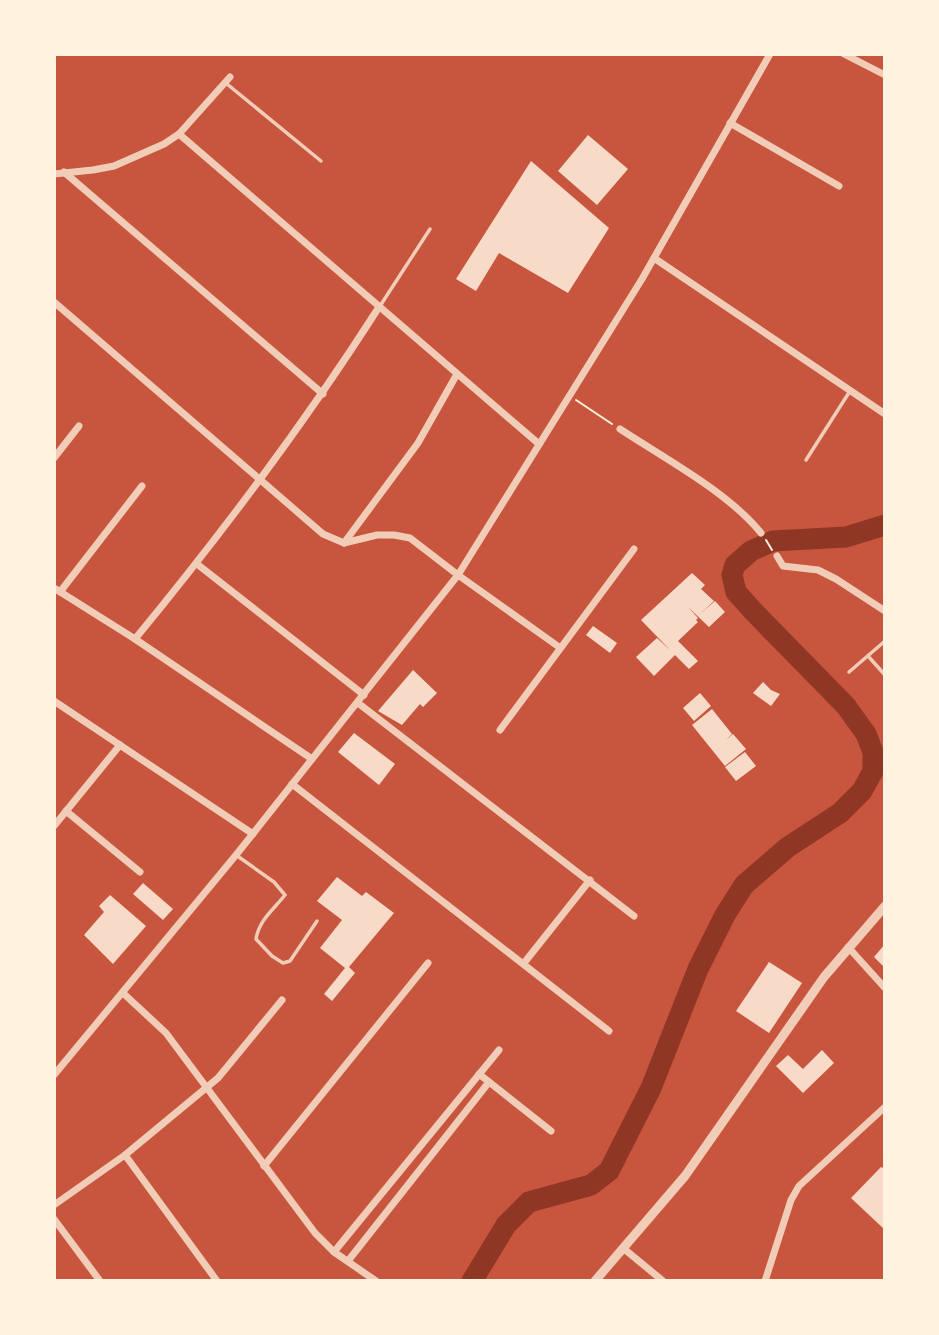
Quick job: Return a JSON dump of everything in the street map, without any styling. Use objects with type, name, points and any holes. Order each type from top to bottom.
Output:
[{"type":"street","points":[[54,1075],[253,834],[457,575],[654,258],[771,54]]},
{"type":"street","points":[[844,54],[885,75]]},
{"type":"street","points":[[54,174],[114,166],[146,153],[179,134],[227,79]]},
{"type":"street","points":[[730,123],[839,187]]},
{"type":"street","points":[[179,134],[539,444]]},
{"type":"street","points":[[64,172],[323,394]]},
{"type":"street","points":[[654,258],[885,414]]},
{"type":"street","points":[[54,302],[323,534],[344,543],[377,536],[410,538],[457,575],[559,647]]},
{"type":"street","points":[[135,639],[261,480],[323,394],[379,307]]},
{"type":"street","points":[[344,543],[418,443],[457,374]]},
{"type":"street","points":[[54,458],[79,426]]},
{"type":"street","points":[[620,429],[706,486],[751,520],[761,533]]},
{"type":"street","points":[[142,486],[57,590],[135,639],[312,759]]},
{"type":"street","points":[[500,730],[634,549]]},
{"type":"street","points":[[777,556],[783,566],[818,570],[836,579],[885,611]]},
{"type":"street","points":[[197,564],[364,695]]},
{"type":"street","points":[[54,701],[253,834]]},
{"type":"street","points":[[358,703],[634,916]]},
{"type":"street","points":[[54,826],[120,745]]},
{"type":"street","points":[[292,784],[609,1031]]},
{"type":"street","points":[[66,811],[140,872]]},
{"type":"street","points":[[524,963],[590,880]]},
{"type":"street","points":[[595,1281],[685,1176],[824,977],[885,906]]},
{"type":"street","points":[[848,947],[885,988]]},
{"type":"street","points":[[264,1166],[428,963]]},
{"type":"street","points":[[123,993],[158,1024],[315,1233],[334,1252],[376,1281]]},
{"type":"street","points":[[54,1205],[125,1155],[207,1088],[282,1000]]},
{"type":"street","points":[[334,1252],[499,1050]]},
{"type":"street","points":[[479,1074],[551,1131]]},
{"type":"street","points":[[348,1261],[489,1082]]},
{"type":"street","points":[[765,1281],[791,1200],[799,1186],[885,1107]]},
{"type":"street","points":[[125,1155],[217,1281]]},
{"type":"street","points":[[54,1219],[100,1281]]},
{"type":"street","points":[[623,1248],[663,1281]]},
{"type":"lane","points":[[227,79],[321,161]]},
{"type":"lane","points":[[379,307],[430,229]]},
{"type":"lane","points":[[806,460],[850,391]]},
{"type":"lane","points":[[849,673],[885,641]]},
{"type":"lane","points":[[868,656],[885,675]]},
{"type":"lane","points":[[236,855],[274,882],[285,895],[257,931],[256,939],[272,956],[283,963],[290,961],[317,921]]},
{"type":"path","points":[[569,396],[620,429]]},
{"type":"path","points":[[761,533],[777,556]]},
{"type":"building","points":[[588,135],[628,169],[597,205],[558,171]]},
{"type":"building","points":[[531,161],[609,228],[568,293],[499,253],[476,291],[456,279]]},
{"type":"building","points":[[692,573],[705,585],[701,589],[714,601],[700,614],[715,601],[725,612],[709,627],[688,607],[698,618],[698,622],[678,641],[698,661],[689,669],[675,655],[654,676],[636,657],[657,638],[670,650],[641,620]]},
{"type":"building","points":[[593,626],[617,643],[610,653],[586,635]]},
{"type":"building","points":[[413,670],[437,693],[423,707],[420,704],[402,725],[378,711]]},
{"type":"building","points":[[763,682],[780,694],[771,706],[753,693]]},
{"type":"building","points":[[700,693],[711,706],[694,721],[683,708]]},
{"type":"building","points":[[712,709],[732,734],[726,740],[733,734],[746,749],[725,766],[692,725]]},
{"type":"building","points":[[354,733],[395,764],[379,785],[338,752]]},
{"type":"building","points":[[745,752],[756,766],[736,781],[725,767]]},
{"type":"building","points":[[337,877],[362,896],[366,892],[394,913],[349,967],[355,973],[332,1001],[324,994],[345,968],[320,948],[342,920],[317,901]]},
{"type":"building","points":[[143,883],[173,909],[163,920],[133,894]]},
{"type":"building","points":[[110,895],[146,926],[113,964],[84,935],[104,912],[99,906]]},
{"type":"building","points":[[885,944],[885,968],[874,957]]},
{"type":"building","points":[[769,962],[802,983],[769,1033],[736,1011]]},
{"type":"building","points":[[822,1050],[834,1063],[803,1093],[776,1066],[788,1055],[803,1069]]},
{"type":"building","points":[[881,1167],[885,1169],[885,1230],[851,1198]]},
{"type":"waterway","points":[[472,1281],[506,1225],[529,1202],[591,1185],[609,1171],[651,1088],[698,969],[725,915],[744,885],[788,847],[840,813],[862,791],[873,771],[873,752],[866,734],[846,706],[736,592],[732,575],[735,565],[751,551],[773,541],[846,537],[885,525]]}]
